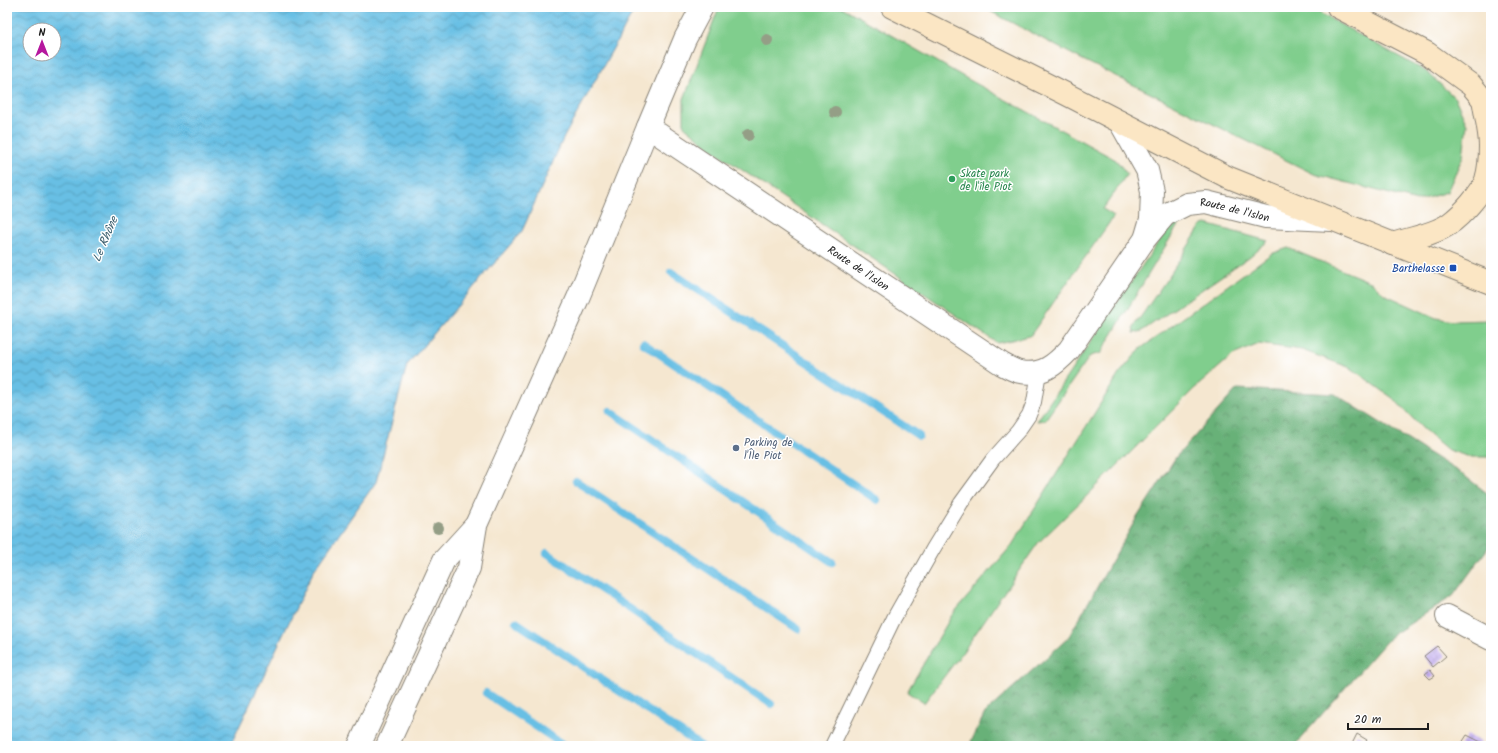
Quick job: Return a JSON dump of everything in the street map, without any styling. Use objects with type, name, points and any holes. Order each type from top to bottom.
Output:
[{"type":"main road","points":[[892,7],[1229,178],[1491,283]]},
{"type":"main road","points":[[1338,7],[1427,53],[1471,85],[1487,104],[1490,162],[1486,180],[1476,195],[1467,208],[1449,224],[1429,233],[1392,244]]},
{"type":"street","points":[[387,746],[469,568],[476,525],[578,298],[685,39],[702,7]]},
{"type":"street","name":"Route de l'Islon","points":[[1120,122],[1147,170],[1152,191],[1151,219],[1145,239]]},
{"type":"street","name":"Route de l'Islon","points":[[648,127],[1002,364],[1019,372],[1039,372],[1055,365],[1069,350],[1145,239],[1165,215],[1187,204],[1206,202],[1266,216],[1338,221]]},
{"type":"street","points":[[359,746],[444,560],[476,525]]},
{"type":"street","points":[[1447,616],[1491,639]]},
{"type":"lane","points":[[832,746],[894,618],[933,549],[961,503],[993,459],[1018,431],[1029,415],[1034,402],[1039,372]]},
{"type":"green space","points":[[719,7],[842,7],[964,77],[1116,160],[1127,174],[1103,209],[1114,216],[1030,336],[997,343],[714,151],[684,126],[684,99]]},
{"type":"green space","points":[[982,7],[1309,7],[1427,72],[1455,98],[1467,124],[1463,156],[1447,192],[1417,201],[1314,174],[1081,59]]},
{"type":"green space","points":[[1180,222],[1101,353],[1090,356],[1045,420],[1037,421],[1165,232]]},
{"type":"green space","points":[[1206,224],[1268,241],[1249,257],[1142,331],[1134,333],[1133,328],[1201,226]]},
{"type":"green space","points":[[1288,248],[1373,283],[1384,294],[1436,318],[1453,321],[1491,320],[1491,457],[1470,457],[1448,450],[1422,428],[1394,399],[1351,368],[1302,350],[1259,344],[1233,355],[1194,389],[1038,543],[962,653],[924,703],[907,692],[952,615],[1012,545],[1119,374],[1140,349],[1271,254]]},
{"type":"green space","points":[[1237,389],[1335,394],[1462,474],[1491,496],[1491,544],[1453,596],[1391,636],[1294,746],[969,746],[985,713],[1068,638],[1136,519],[1176,457]]},
{"type":"water","name":"Le Rhône","points":[[7,7],[636,7],[564,137],[522,231],[407,365],[376,482],[314,570],[230,746],[7,746]]},
{"type":"building","points":[[1437,646],[1446,656],[1433,667],[1424,656]]},
{"type":"building","points":[[1430,670],[1435,676],[1430,679],[1425,674]]},
{"type":"building","points":[[1357,734],[1367,740],[1363,746],[1351,746]]},
{"type":"building","points":[[1467,735],[1481,742],[1478,746],[1460,746]]},
{"type":"waterway","points":[[671,272],[919,436]]},
{"type":"waterway","points":[[643,343],[877,500]]},
{"type":"waterway","points":[[610,411],[832,562]]},
{"type":"waterway","points":[[576,481],[798,629]]},
{"type":"waterway","points":[[547,553],[771,704]]},
{"type":"waterway","points":[[516,622],[701,746]]},
{"type":"waterway","points":[[486,693],[565,746]]},
{"type":"place","name":"Skate park de l'île Piot","points":[[952,179]]},
{"type":"place","name":"Barthelasse","points":[[1453,268]]},
{"type":"place","name":"Parking de l'Île Piot","points":[[736,448]]}]
